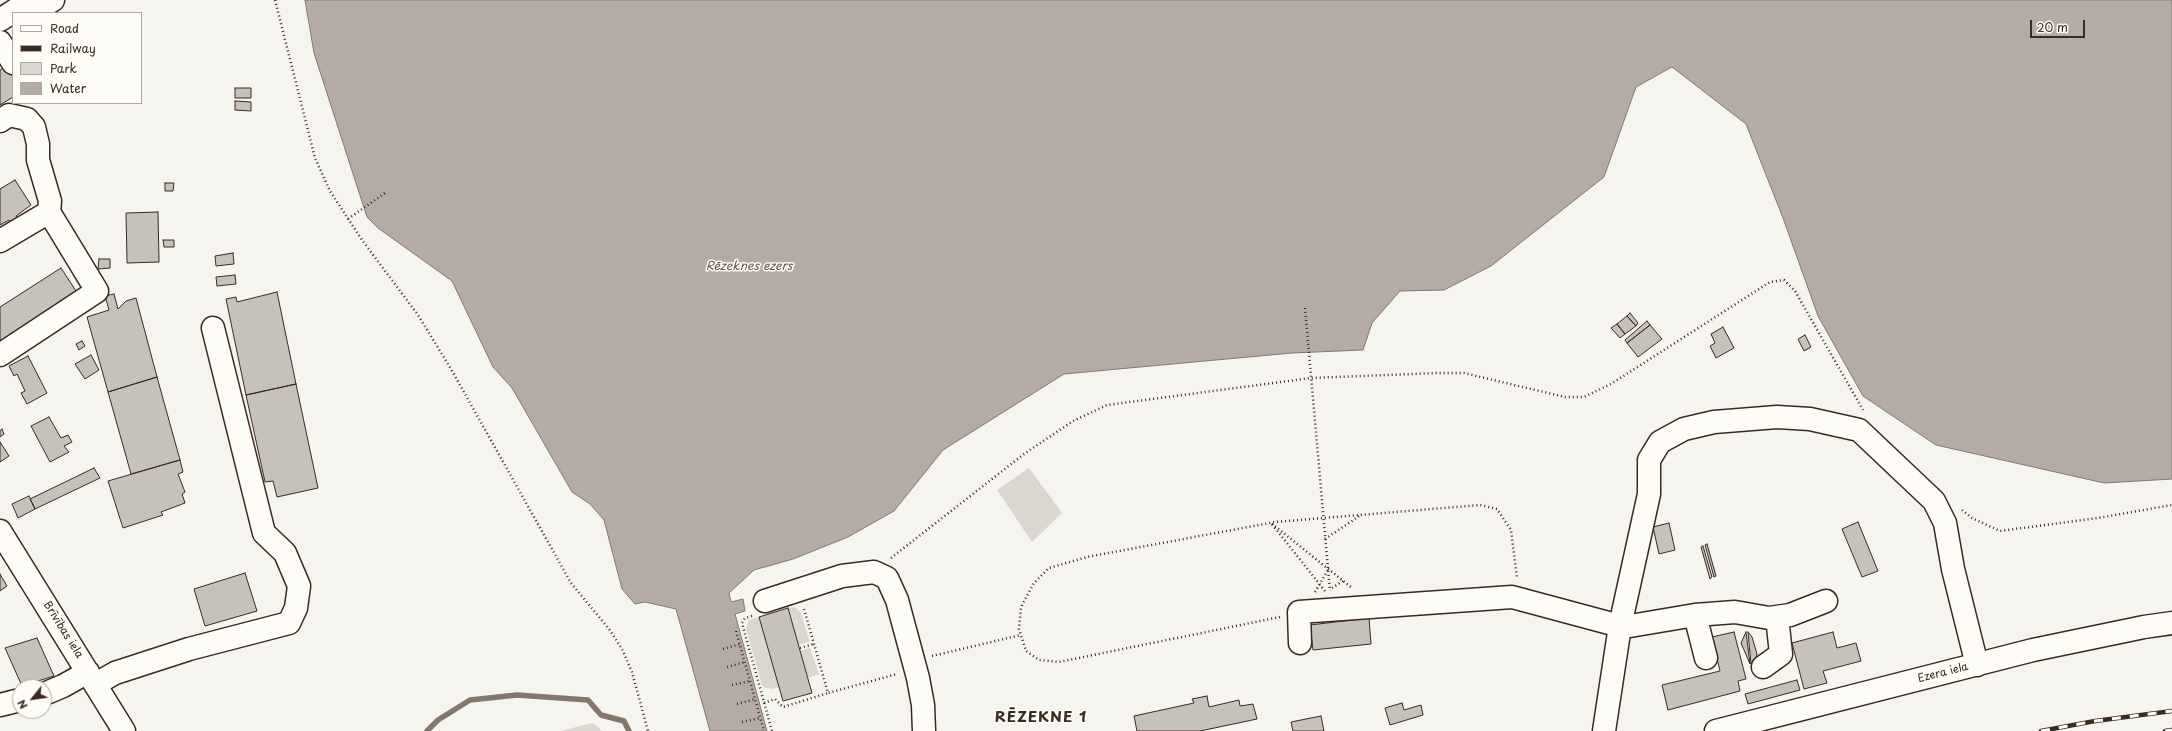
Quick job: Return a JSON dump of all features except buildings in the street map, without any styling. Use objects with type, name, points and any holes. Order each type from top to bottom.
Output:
[{"type":"street","points":[[12,12],[20,7],[33,12],[53,0]]},
{"type":"street","points":[[0,20],[12,12]]},
{"type":"street","points":[[0,42],[12,61]]},
{"type":"street","points":[[0,355],[97,291],[49,212],[50,200],[38,160],[36,133],[34,127],[16,114]]},
{"type":"street","points":[[0,241],[49,212]]},
{"type":"street","points":[[52,691],[63,686],[115,673],[189,649],[289,623],[296,608],[299,586],[284,553],[264,533],[214,328]]},
{"type":"street","points":[[1604,731],[1620,626],[1649,494],[1649,460],[1660,442],[1684,429],[1714,422],[1777,417],[1810,419],[1859,430],[1934,501],[1945,523],[1976,665]]},
{"type":"street","name":"Brīvības iela","points":[[3,540],[92,678],[124,731]]},
{"type":"street","points":[[765,601],[842,576],[874,572],[887,578],[897,600],[904,668],[923,705],[924,731]]},
{"type":"street","points":[[1300,643],[1299,612],[1331,604],[1374,606],[1512,597],[1620,626],[1696,615],[1735,612],[1769,618],[1790,615],[1826,601]]},
{"type":"street","points":[[1696,615],[1706,658]]},
{"type":"street","points":[[1763,667],[1781,654],[1777,617]]},
{"type":"street","name":"Ezera iela","points":[[1716,731],[2040,649],[2144,626],[2172,623]]},
{"type":"street","points":[[0,705],[12,702]]},
{"type":"path","points":[[275,0],[315,158],[330,191],[348,219],[418,315],[571,583],[609,629],[622,649],[632,672],[648,731]]},
{"type":"path","points":[[348,219],[385,193]]},
{"type":"path","points":[[874,572],[1024,454],[1073,421],[1107,405],[1311,378],[1464,373],[1565,397],[1584,396],[1611,384],[1770,282],[1784,280],[1795,291],[1866,416]]},
{"type":"path","points":[[1305,308],[1331,604]]},
{"type":"path","points":[[1281,617],[1060,662],[1039,660],[1026,651],[1019,629],[1021,606],[1034,582],[1049,568],[1087,557],[1271,523],[1480,505],[1497,509],[1511,530],[1518,580],[1512,597]]},
{"type":"path","points":[[1960,508],[1972,518],[2000,531],[2098,518],[2172,505]]},
{"type":"path","points":[[1325,540],[1362,515]]},
{"type":"path","points":[[1271,523],[1374,606]]},
{"type":"path","points":[[1271,523],[1331,604]]},
{"type":"path","points":[[804,607],[828,693]]},
{"type":"path","points":[[742,623],[772,731]]},
{"type":"path","points":[[736,631],[764,731]]},
{"type":"path","points":[[764,703],[775,699],[783,706],[904,668],[1021,635]]},
{"type":"path","points":[[722,649],[740,644]]},
{"type":"path","points":[[800,648],[814,644]]},
{"type":"path","points":[[727,667],[745,662]]},
{"type":"path","points":[[732,685],[750,681]]},
{"type":"path","points":[[737,704],[755,699]]},
{"type":"path","points":[[742,722],[760,718]]},
{"type":"green space","points":[[1029,468],[1062,513],[1032,542],[997,490]]},
{"type":"green space","points":[[795,607],[801,613],[809,639],[809,642],[799,645],[788,608]]},
{"type":"green space","points":[[759,617],[779,687],[772,689],[765,688],[762,685],[746,628],[749,620]]},
{"type":"green space","points":[[810,648],[819,674],[808,678],[800,651]]},
{"type":"green space","points":[[593,723],[602,731],[560,731]]},
{"type":"water","name":"Rēzeknes ezers","points":[[305,0],[2172,0],[2172,479],[2104,483],[1936,445],[1863,396],[1818,316],[1783,218],[1746,124],[1672,67],[1636,87],[1604,177],[1491,266],[1444,290],[1400,291],[1372,323],[1363,350],[1292,353],[1064,374],[943,450],[894,511],[848,537],[793,559],[754,570],[729,593],[731,602],[743,599],[745,611],[735,614],[767,731],[710,731],[676,609],[645,602],[635,604],[622,589],[604,520],[590,504],[572,492],[512,388],[493,367],[452,281],[378,228],[367,217],[314,53]]},
{"type":"waterway","points":[[427,731],[438,720],[470,700],[517,695],[588,700],[601,715],[624,721],[629,731]]},
{"type":"railway","points":[[2041,731],[2095,721],[2172,711]]},
{"type":"railway","points":[[2165,731],[2172,730]]},
{"type":"district","name":"RĒZEKNE 1","points":[[1041,718]]}]
